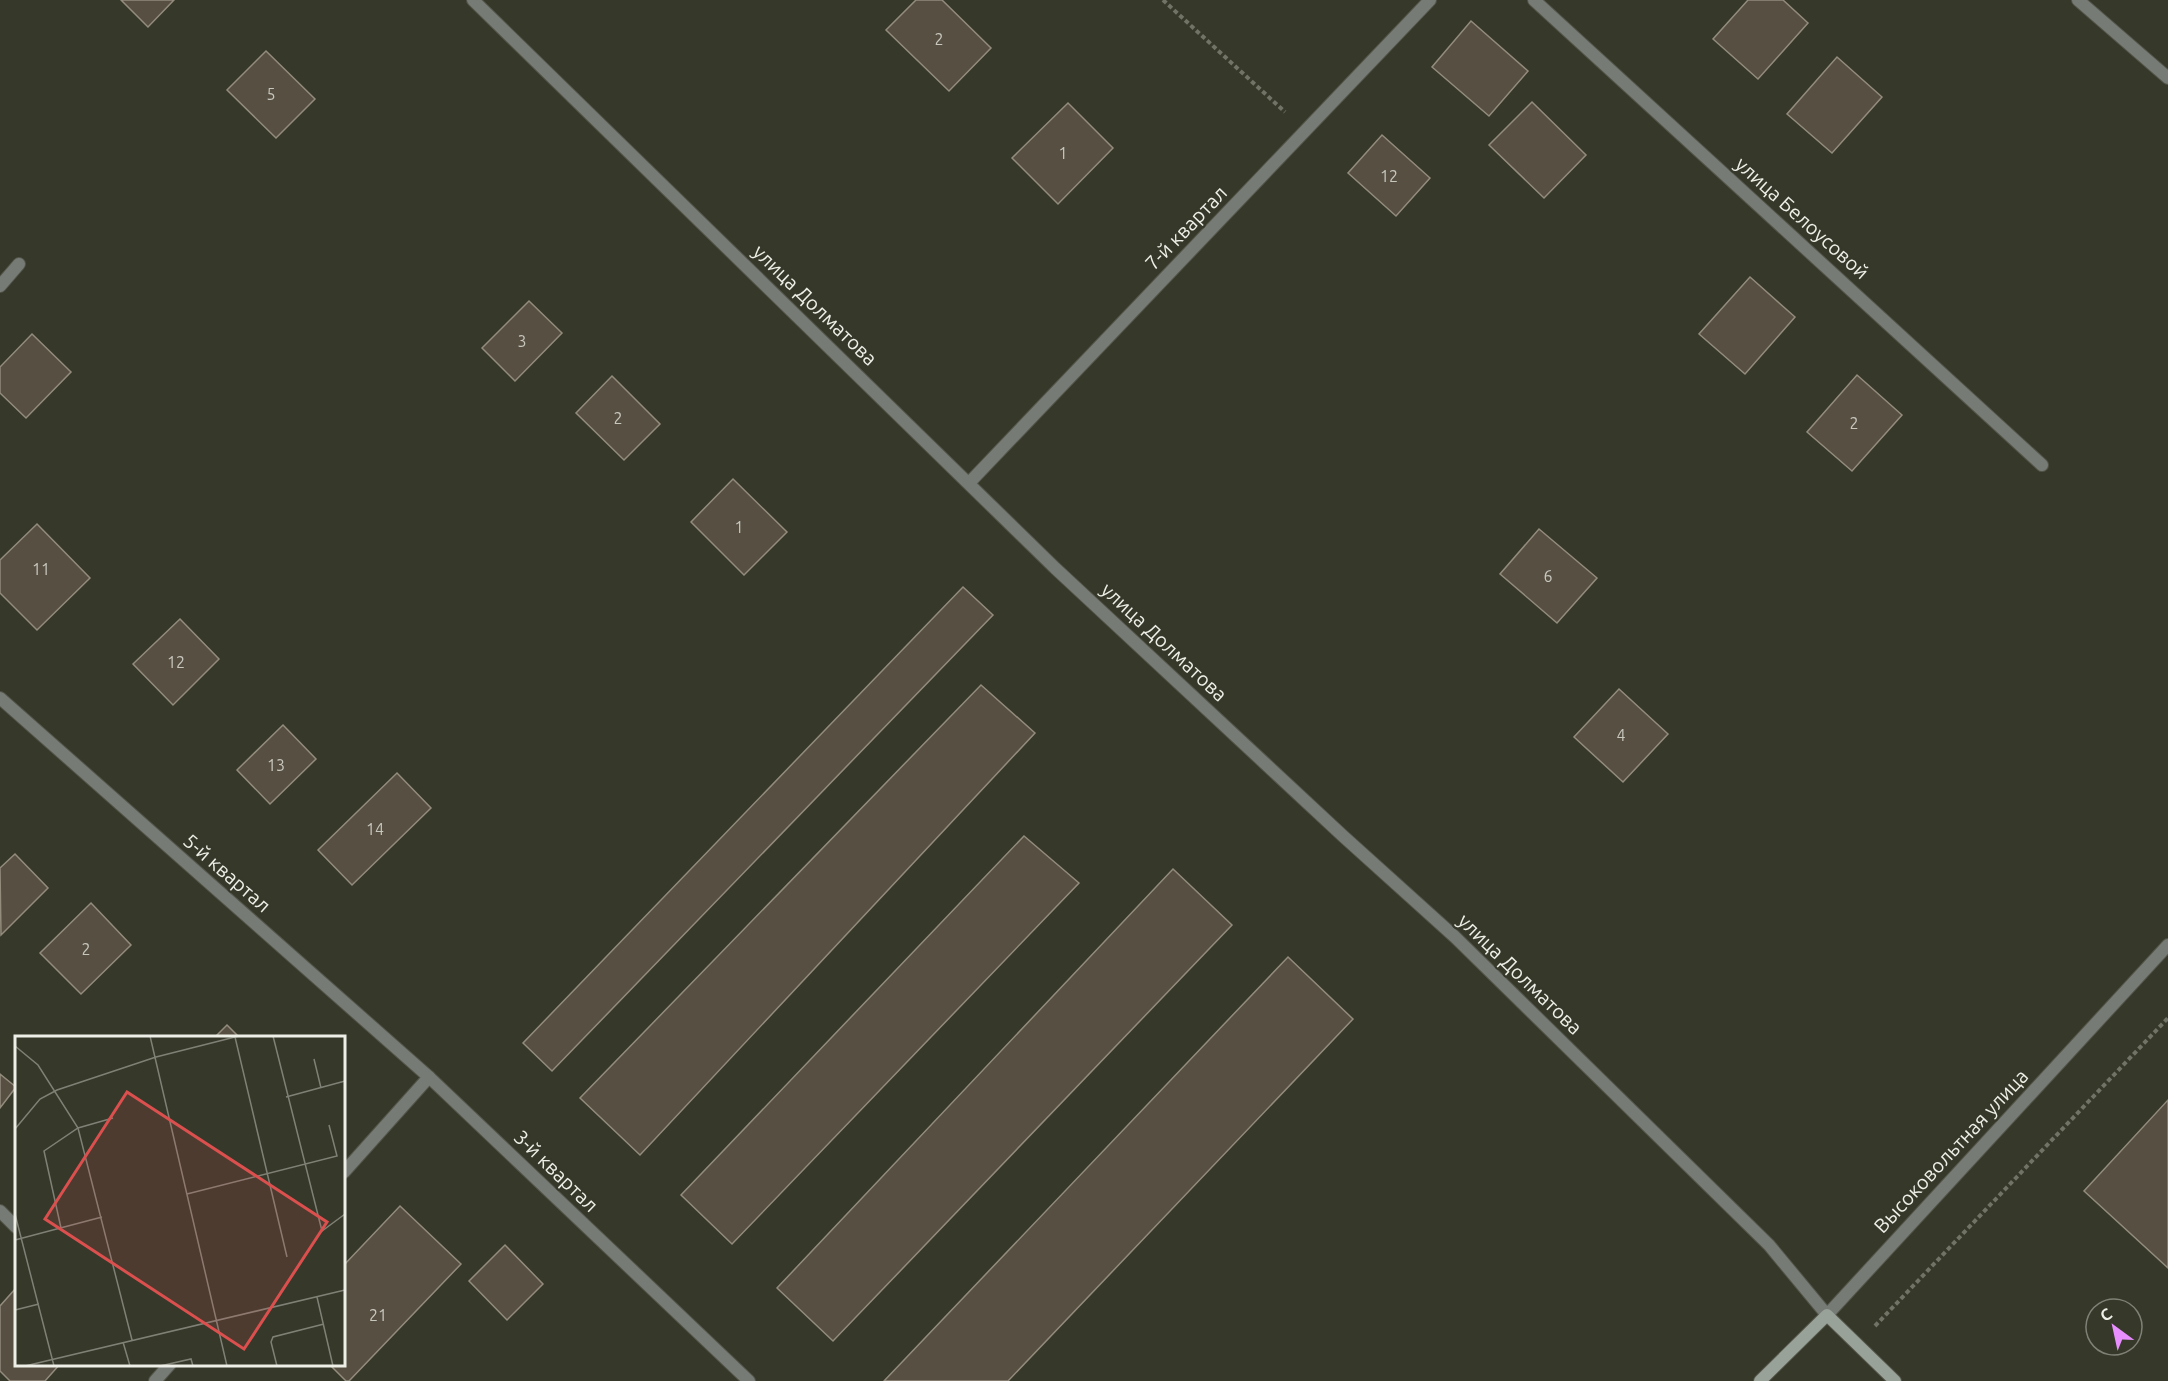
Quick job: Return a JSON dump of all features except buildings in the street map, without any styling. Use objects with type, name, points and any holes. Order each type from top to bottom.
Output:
[{"type":"street","name":"улица Долматова","points":[[473,0],[1055,568],[1455,937],[1769,1245],[1827,1315]]},
{"type":"street","name":"7-й квартал","points":[[969,483],[1430,0]]},
{"type":"street","name":"улица Белоусовой","points":[[1534,0],[2042,465]]},
{"type":"street","points":[[2078,0],[2168,78]]},
{"type":"street","points":[[0,286],[19,264]]},
{"type":"street","name":"5-й квартал","points":[[0,698],[429,1077]]},
{"type":"street","name":"Высоковольтная улица","points":[[1760,1381],[1827,1315],[2168,945]]},
{"type":"street","points":[[345,1171],[429,1077]]},
{"type":"street","name":"3-й квартал","points":[[429,1077],[749,1381]]},
{"type":"street","points":[[0,1211],[15,1226]]},
{"type":"street","points":[[1827,1315],[1895,1381]]},
{"type":"street","points":[[155,1381],[166,1366]]},
{"type":"path","points":[[1163,0],[1306,130]]},
{"type":"path","points":[[1857,1345],[2168,1018]]}]
